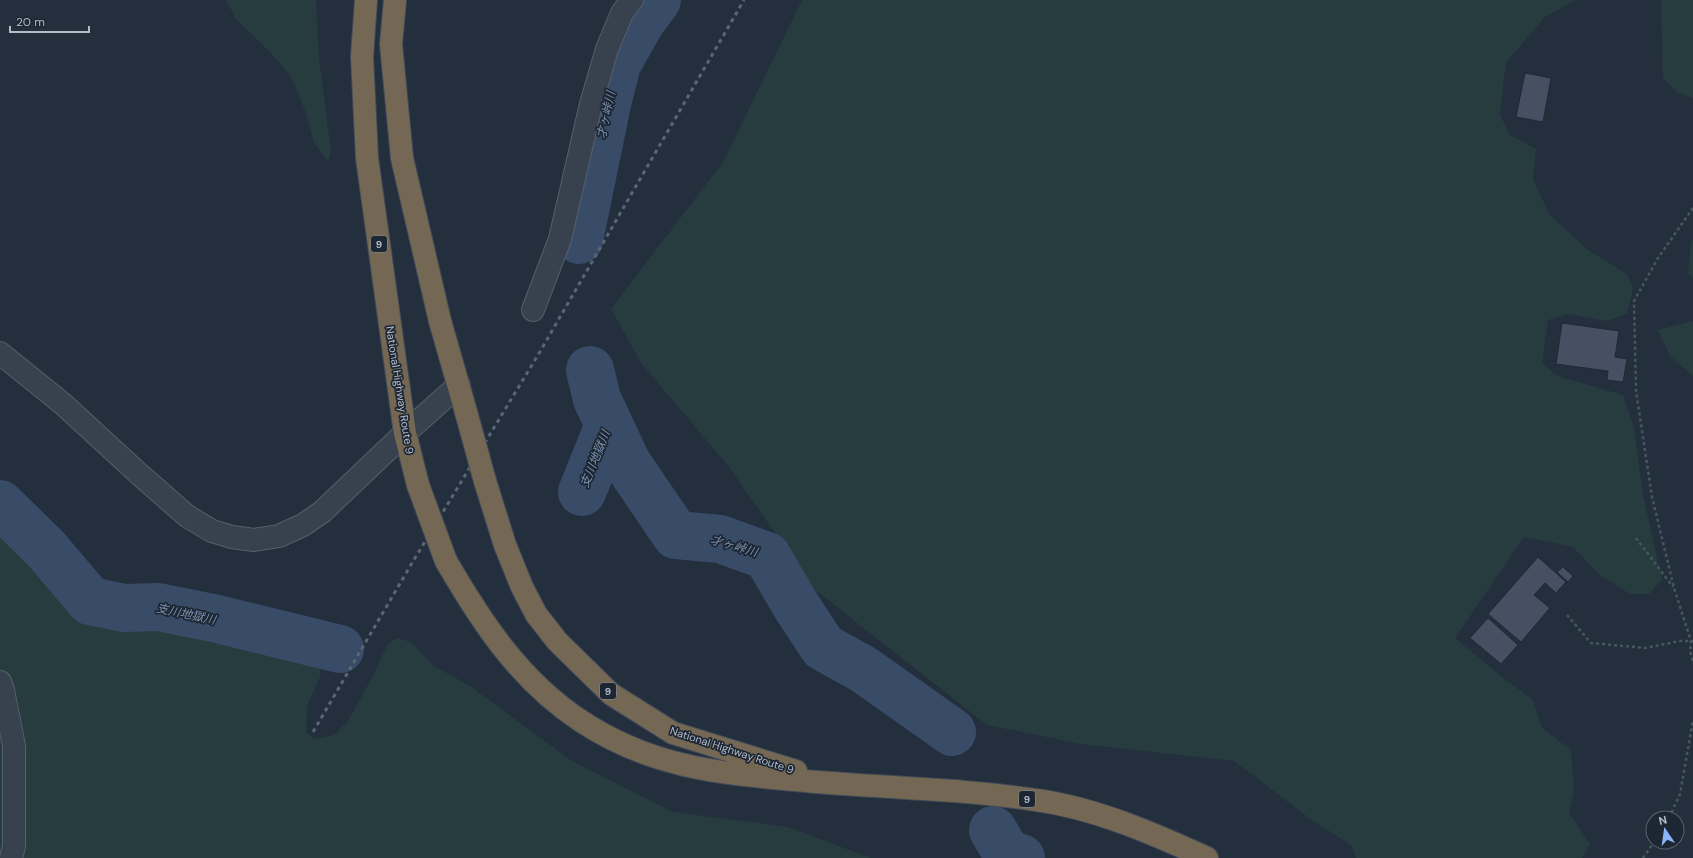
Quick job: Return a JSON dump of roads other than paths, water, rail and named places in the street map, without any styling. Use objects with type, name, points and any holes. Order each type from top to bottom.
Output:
[{"type":"highway","name":"National Highway Route 9","points":[[366,0],[362,57],[367,158],[405,433],[418,485],[446,561],[492,636],[540,689],[580,721],[619,744],[664,761],[720,773],[837,784],[962,792],[1036,800],[1100,815],[1168,840],[1207,858]]},
{"type":"highway","name":"National Highway Route 9","points":[[396,0],[391,44],[402,158],[440,321],[486,481],[505,545],[522,588],[536,614],[557,641],[611,694],[673,733],[837,784]]},
{"type":"street","points":[[533,310],[560,239],[591,104],[607,49],[622,14],[632,0]]},
{"type":"street","points":[[0,354],[63,404],[187,516],[212,531],[232,537],[254,540],[279,536],[303,525],[322,512],[405,433],[459,385]]},
{"type":"street","points":[[0,682],[3,690],[14,746],[14,846],[11,858]]},
{"type":"waterway","name":"才ヶ峠川","points":[[579,240],[607,104],[617,64],[642,20],[657,0]]},
{"type":"waterway","name":"才ヶ峠川","points":[[590,370],[597,399],[627,463],[676,535],[720,539],[767,556],[795,604],[823,647],[863,669],[952,732]]},
{"type":"waterway","name":"支川地獄川","points":[[582,492],[609,425]]},
{"type":"waterway","name":"支川地獄川","points":[[0,504],[46,549],[90,601],[124,608],[158,607],[213,618],[340,649]]},
{"type":"waterway","name":"才ヶ峠川","points":[[993,830],[1007,854],[1021,858]]},
{"type":"railway","points":[[313,732],[412,563],[538,355],[744,0]]}]
